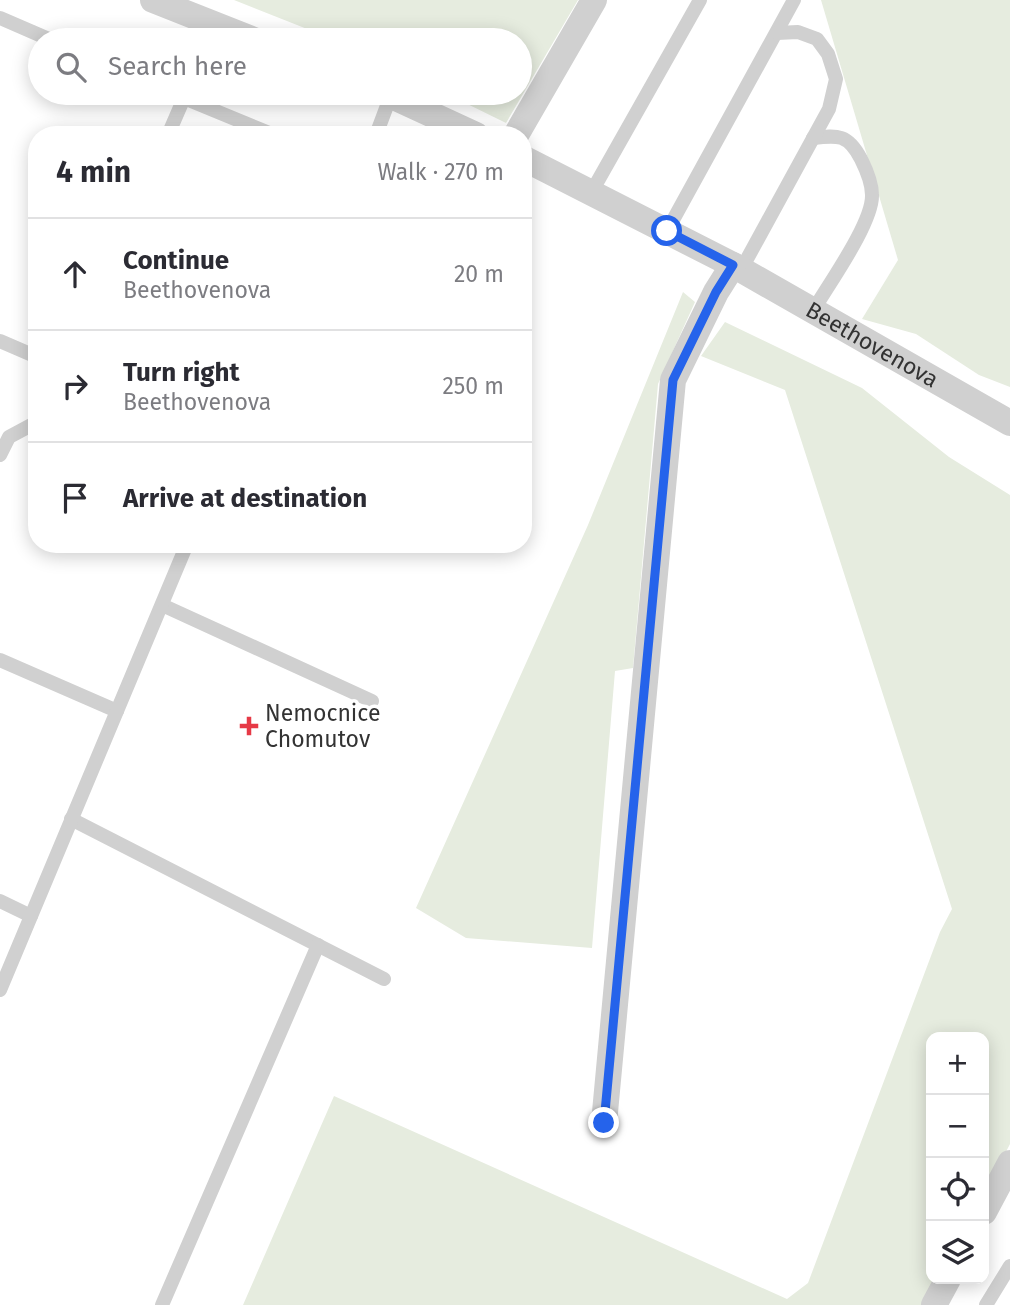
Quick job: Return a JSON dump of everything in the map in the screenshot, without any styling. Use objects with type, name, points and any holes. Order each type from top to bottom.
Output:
[{"type":"street","points":[[153,0],[224,28]]},
{"type":"street","points":[[521,126],[594,0]]},
{"type":"street","points":[[411,105],[456,126]]},
{"type":"street","name":"Beethovenova","points":[[532,163],[737,267],[1010,424]]},
{"type":"street","points":[[604,1123],[673,380],[716,292],[737,267]]},
{"type":"street","points":[[989,1203],[1010,1163]]},
{"type":"street","points":[[934,1305],[945,1284]]},
{"type":"lane","points":[[591,193],[700,0]]},
{"type":"lane","points":[[667,231],[794,0]]},
{"type":"lane","points":[[0,18],[28,30]]},
{"type":"lane","points":[[737,267],[829,108],[836,79],[828,54],[817,39],[798,32],[778,33]]},
{"type":"lane","points":[[170,126],[176,105]]},
{"type":"lane","points":[[202,105],[252,126]]},
{"type":"lane","points":[[379,126],[385,105]]},
{"type":"lane","points":[[813,138],[838,135],[854,146],[864,165],[872,196],[865,223],[813,311]]},
{"type":"lane","points":[[0,341],[28,353]]},
{"type":"lane","points":[[0,455],[9,437],[28,427]]},
{"type":"lane","points":[[0,990],[183,553]]},
{"type":"lane","points":[[162,605],[372,701]]},
{"type":"lane","points":[[0,660],[117,711]]},
{"type":"lane","points":[[72,820],[384,979]]},
{"type":"lane","points":[[0,901],[31,916]]},
{"type":"lane","points":[[162,1305],[318,945]]},
{"type":"lane","points":[[986,1305],[1010,1266]]},
{"type":"shaded area","points":[[234,0],[578,0],[532,79],[532,28],[305,28]]},
{"type":"shaded area","points":[[821,0],[1010,0],[1010,387],[979,375],[916,334],[862,319],[898,260]]},
{"type":"shaded area","points":[[469,105],[517,105],[506,123]]},
{"type":"shaded area","points":[[683,292],[695,302],[658,384],[633,668],[615,671],[592,948],[466,938],[416,908],[588,525]]},
{"type":"shaded area","points":[[725,322],[862,388],[949,457],[1010,495],[1010,1144],[989,1184],[989,1032],[926,1032],[926,1284],[936,1284],[925,1305],[243,1305],[334,1096],[787,1299],[808,1283],[940,932],[952,909],[785,390],[701,356]]},
{"type":"place","name":"Nemocnice Chomutov","points":[[249,726]]},
{"type":"route","points":[[604,1123],[673,380],[716,292],[733,265],[667,231]]}]
